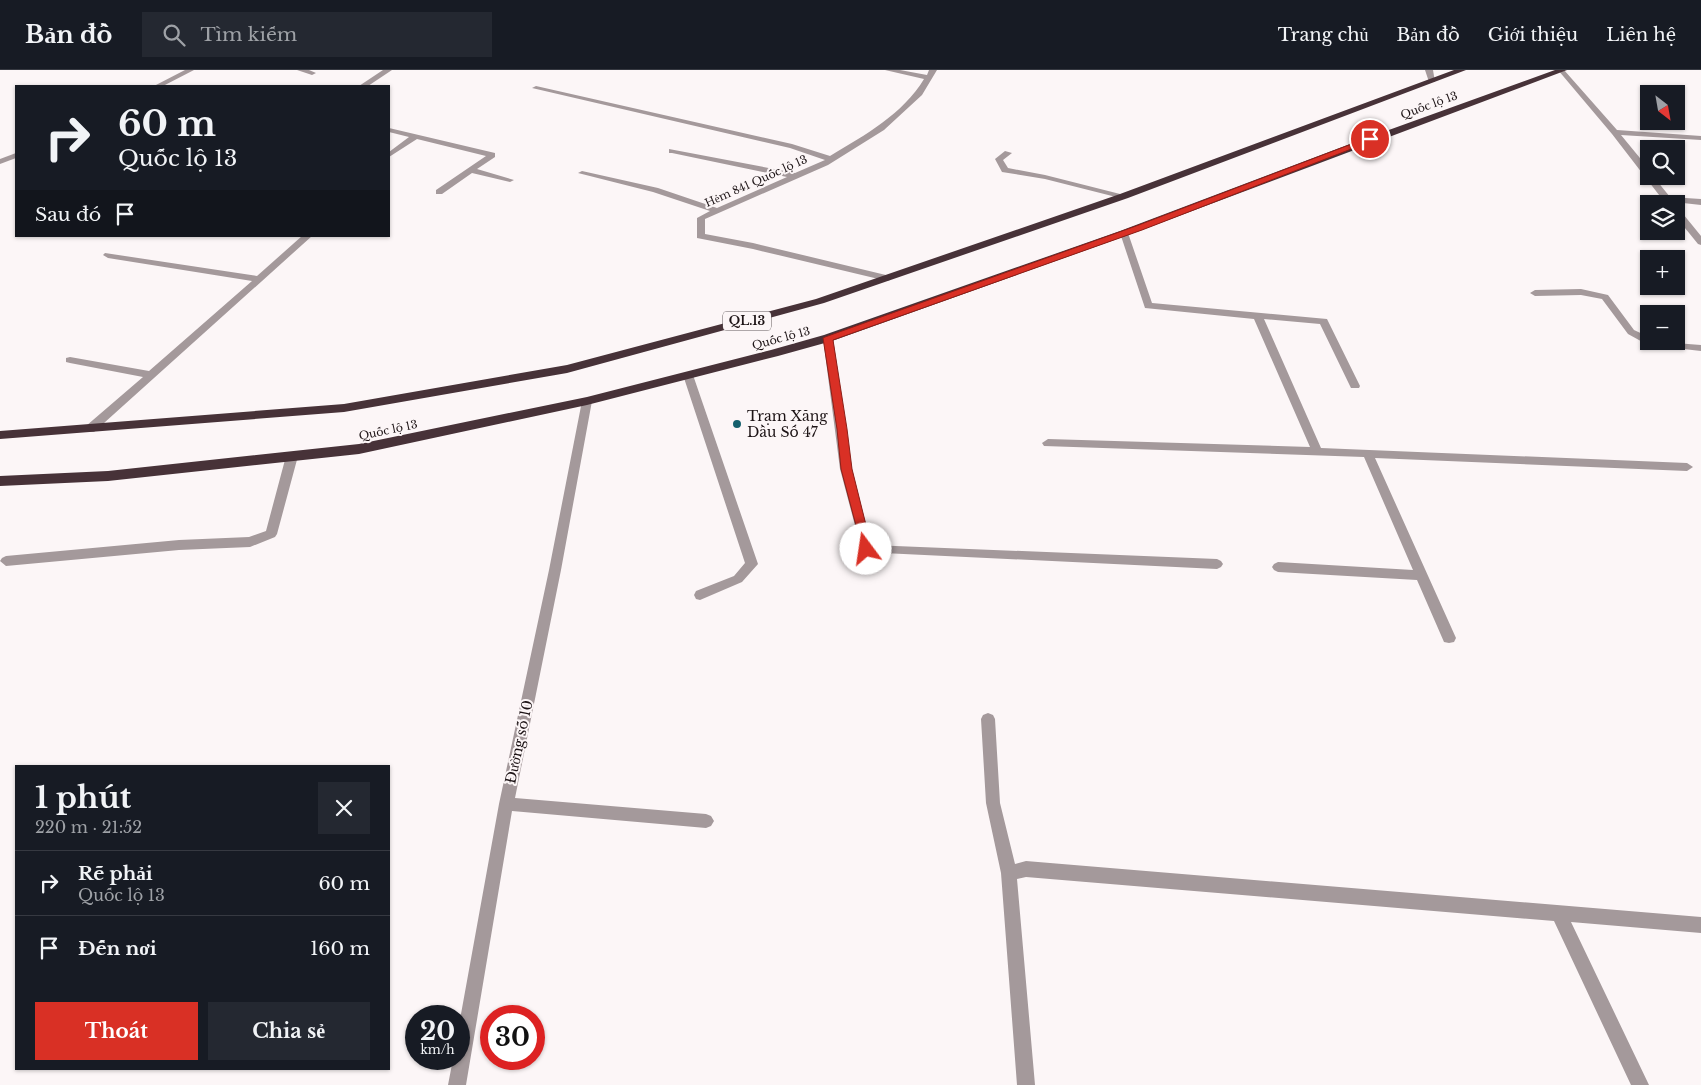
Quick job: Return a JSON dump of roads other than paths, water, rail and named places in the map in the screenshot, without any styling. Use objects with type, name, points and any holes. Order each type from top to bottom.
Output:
[{"type":"highway","name":"Quốc lộ 13","points":[[0,435],[344,408],[567,369],[820,301],[1124,196],[1431,75],[1462,70]]},
{"type":"highway","name":"Quốc lộ 13","points":[[0,481],[108,476],[359,449],[587,401],[688,375],[828,338],[1124,234],[1352,146],[1562,70]]},
{"type":"street","points":[[160,85],[190,70]]},
{"type":"street","points":[[301,70],[312,73]]},
{"type":"street","points":[[365,85],[388,70]]},
{"type":"street","points":[[889,70],[930,73]]},
{"type":"street","points":[[1562,70],[1640,164]]},
{"type":"street","name":"Hẻm 841 Quốc lộ 13","points":[[887,278],[753,246],[700,236],[701,218],[831,159],[881,128],[919,93],[930,73]]},
{"type":"street","points":[[536,88],[792,146],[831,159]]},
{"type":"street","points":[[390,130],[492,155],[439,192]]},
{"type":"street","points":[[1615,132],[1701,138]]},
{"type":"street","points":[[390,154],[415,137]]},
{"type":"street","points":[[672,151],[794,176]]},
{"type":"street","points":[[1008,153],[999,159],[1005,170],[1124,196]]},
{"type":"street","points":[[0,162],[15,155]]},
{"type":"street","points":[[471,170],[510,180]]},
{"type":"street","points":[[582,173],[655,190],[716,210]]},
{"type":"street","points":[[1656,185],[1664,195]]},
{"type":"street","points":[[1685,202],[1701,202]]},
{"type":"street","points":[[1685,222],[1701,242]]},
{"type":"street","points":[[1124,234],[1148,306],[1324,321],[1355,386]]},
{"type":"street","points":[[90,429],[307,237]]},
{"type":"street","points":[[108,255],[260,279]]},
{"type":"street","points":[[1535,294],[1581,292],[1605,297],[1631,332],[1652,343],[1701,348]]},
{"type":"street","points":[[1258,316],[1318,452]]},
{"type":"street","points":[[828,338],[846,469],[866,549],[1217,564]]},
{"type":"street","points":[[70,360],[151,375]]},
{"type":"street","points":[[688,375],[752,564],[738,578],[700,596]]},
{"type":"street","name":"Đường số 10","points":[[457,1085],[506,804],[587,401]]},
{"type":"street","points":[[1048,443],[1212,446],[1687,467]]},
{"type":"street","points":[[1368,454],[1449,638]]},
{"type":"street","points":[[6,561],[179,545],[250,542],[271,534],[292,456]]},
{"type":"street","points":[[1278,567],[1421,576]]},
{"type":"street","points":[[988,719],[993,802],[1009,873],[1026,1085]]},
{"type":"street","points":[[506,804],[706,822]]},
{"type":"street","points":[[1009,873],[1026,869],[1701,926]]},
{"type":"street","points":[[1559,914],[1640,1085]]},
{"type":"place","name":"Trạm Xăng Dầu Số 47","points":[[737,424]]}]
